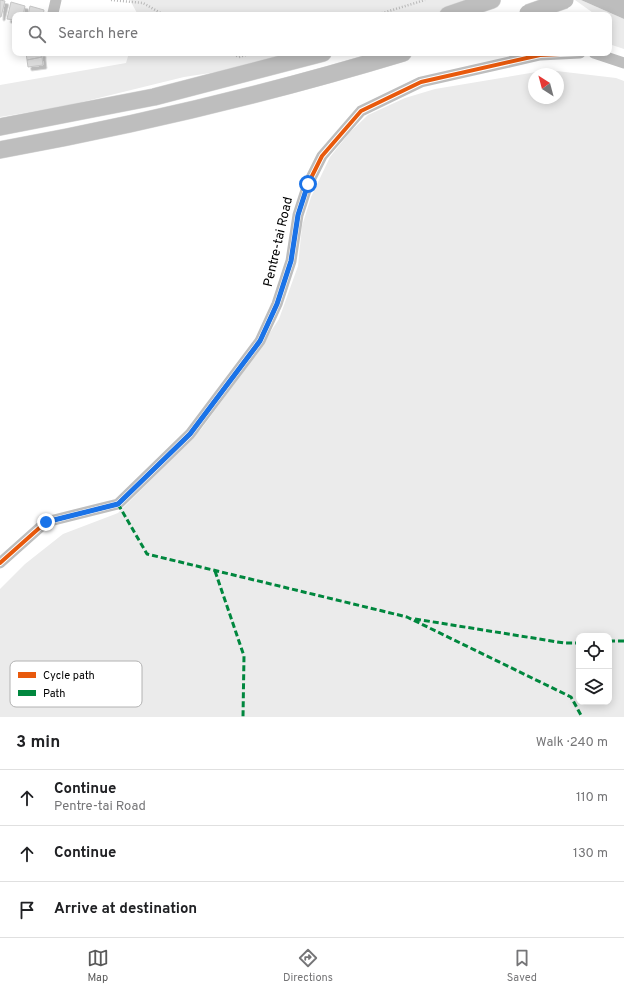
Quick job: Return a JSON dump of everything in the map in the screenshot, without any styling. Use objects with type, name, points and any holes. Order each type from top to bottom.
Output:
[{"type":"main road","points":[[457,12],[492,0]]},
{"type":"main road","points":[[531,12],[565,0]]},
{"type":"main road","points":[[0,127],[154,97],[311,56]]},
{"type":"main road","points":[[0,150],[159,118],[270,91],[392,56]]},
{"type":"street","points":[[54,12],[56,0]]},
{"type":"street","name":"Pentre-tai Road","points":[[0,563],[46,522],[118,504],[190,434],[260,341],[277,304],[291,261],[298,215],[308,184],[322,156],[361,111],[421,82],[536,56]]},
{"type":"street","points":[[602,56],[624,64]]},
{"type":"path","points":[[111,0],[143,3],[159,12]]},
{"type":"path","points":[[386,12],[425,0]]},
{"type":"shaded area","points":[[130,0],[492,0],[457,12],[136,12]]},
{"type":"shaded area","points":[[575,0],[581,0],[608,12],[592,12]]},
{"type":"shaded area","points":[[581,0],[624,0],[624,19],[612,14],[612,12],[608,12]]},
{"type":"shaded area","points":[[612,14],[624,19],[624,49],[612,45]]},
{"type":"shaded area","points":[[128,56],[312,56],[302,59],[184,77],[66,106],[0,117],[0,85],[126,63]]},
{"type":"shaded area","points":[[564,72],[616,78],[624,81],[624,717],[0,717],[0,589],[25,564],[63,534],[118,513],[202,428],[254,357],[279,319],[298,266],[302,226],[311,197],[330,157],[350,132],[368,115],[405,98],[435,89],[528,73],[528,104],[564,104]]},
{"type":"building","points":[[0,0],[5,1],[1,17],[0,17]]},
{"type":"building","points":[[11,2],[25,6],[24,12],[12,12],[12,20],[7,19]]},
{"type":"building","points":[[30,6],[44,10],[44,12],[29,12]]},
{"type":"building","points":[[26,56],[42,56],[42,57],[27,60]]},
{"type":"building","points":[[42,57],[43,65],[28,67],[27,60]]},
{"type":"marked path","points":[[118,504],[147,554],[407,617],[571,697],[582,717]]},
{"type":"marked path","points":[[215,571],[244,656],[243,717]]},
{"type":"marked path","points":[[415,619],[564,643],[576,643]]},
{"type":"marked path","points":[[612,641],[624,641]]},
{"type":"cycle path","points":[[0,563],[46,522],[118,504],[190,434],[260,341],[277,304],[291,261],[298,215],[308,184],[322,156],[361,111],[421,82],[536,56]]},
{"type":"route","points":[[46,522],[118,504],[190,434],[260,341],[277,304],[291,261],[298,215],[308,184]]}]
